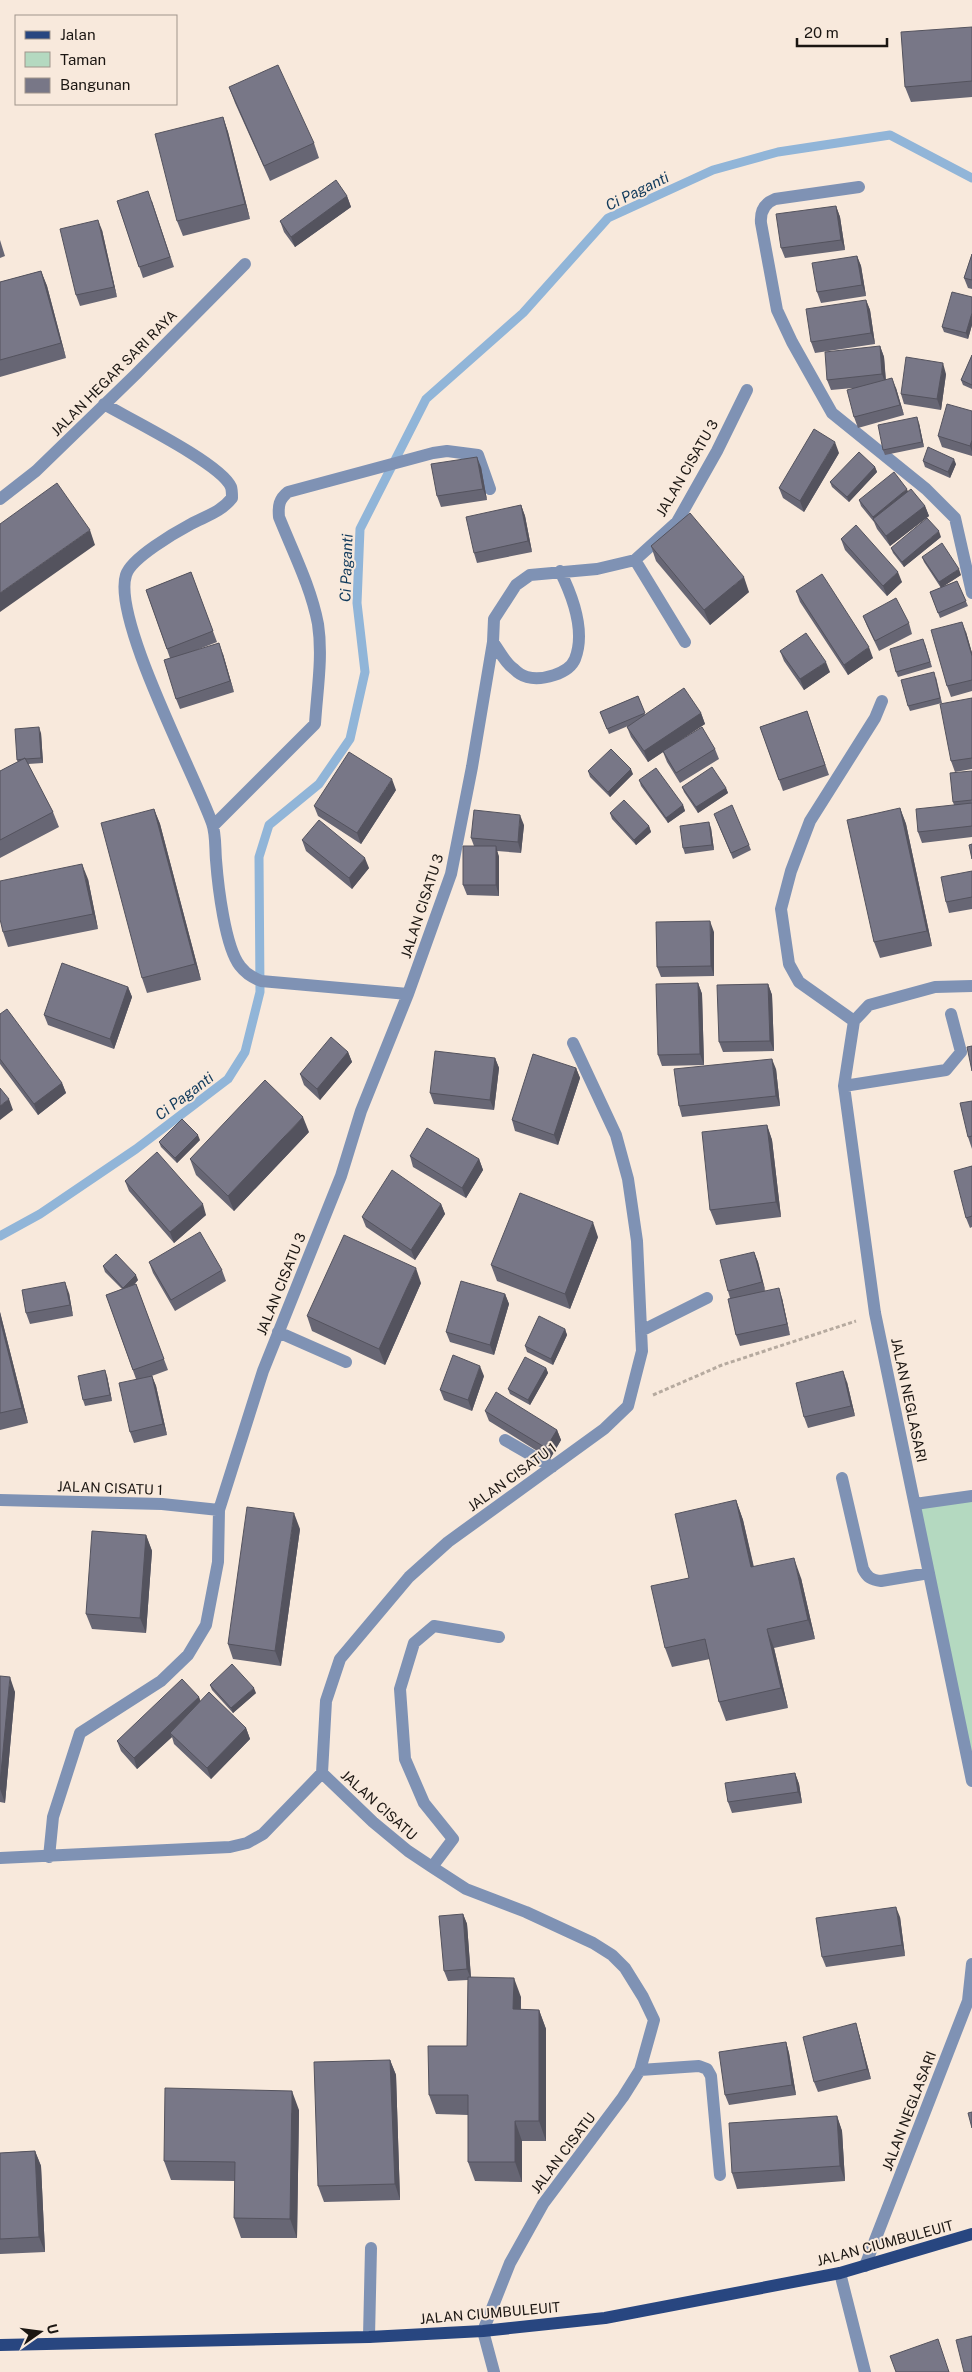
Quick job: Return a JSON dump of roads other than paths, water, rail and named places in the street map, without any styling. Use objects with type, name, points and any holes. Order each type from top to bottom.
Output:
[{"type":"main road","name":"JALAN CIUMBULEUIT","points":[[0,2345],[370,2337],[483,2331],[605,2318],[840,2272],[972,2234]]},
{"type":"street","points":[[859,188],[776,199],[768,202],[763,209],[761,223],[777,310],[792,342],[832,414],[926,489],[955,518],[972,592]]},
{"type":"street","name":"JALAN HEGAR SARI RAYA","points":[[0,499],[36,471],[245,264]]},
{"type":"street","name":"JALAN CISATU 3","points":[[219,1510],[263,1371],[340,1176],[361,1111],[408,994],[451,874],[472,767],[493,642],[494,619],[516,585],[530,575],[597,569],[635,560],[677,522],[717,451],[747,390]]},
{"type":"street","points":[[104,404],[201,460],[224,478],[230,486],[232,498],[226,506],[190,524],[138,558],[126,574],[125,594],[140,655],[213,826],[217,869],[230,946],[239,965],[256,979],[408,994]]},
{"type":"street","points":[[213,826],[315,724],[320,660],[318,625],[310,596],[278,517],[279,503],[288,492],[417,457],[447,451],[478,455],[490,489]]},
{"type":"street","points":[[635,560],[685,642]]},
{"type":"street","points":[[493,642],[512,668],[527,677],[553,675],[565,670],[574,662],[578,649],[578,622],[572,594],[560,572]]},
{"type":"street","points":[[882,701],[875,718],[810,821],[791,871],[781,909],[789,964],[799,982],[854,1021],[869,1005],[936,987],[972,986]]},
{"type":"street","points":[[844,1086],[946,1070],[961,1052],[951,1014]]},
{"type":"street","name":"JALAN NEGLASARI","points":[[854,1021],[844,1086],[875,1313],[972,1781]]},
{"type":"street","points":[[573,1043],[616,1135],[628,1179],[636,1241],[641,1331],[707,1298]]},
{"type":"street","name":"JALAN CISATU 1","points":[[322,1773],[326,1701],[340,1659],[409,1578],[448,1542],[604,1429],[628,1406],[642,1351],[641,1331]]},
{"type":"street","points":[[278,1332],[346,1362]]},
{"type":"street","points":[[505,1440],[552,1467]]},
{"type":"street","points":[[842,1478],[863,1569],[867,1576],[873,1581],[881,1581],[929,1573]]},
{"type":"street","points":[[915,1504],[972,1496]]},
{"type":"street","name":"JALAN CISATU 1","points":[[0,1500],[162,1504],[219,1510]]},
{"type":"street","points":[[49,1857],[53,1817],[80,1733],[161,1681],[188,1655],[206,1625],[218,1562],[219,1510]]},
{"type":"street","points":[[432,1867],[453,1839],[424,1803],[405,1759],[400,1689],[414,1643],[434,1626],[499,1637]]},
{"type":"street","name":"JALAN CISATU","points":[[0,1858],[230,1847],[247,1844],[263,1834],[322,1773],[373,1822],[408,1852],[466,1889],[534,1916],[593,1943],[612,1955],[624,1968],[639,1990],[654,2020],[640,2070],[624,2097],[543,2204],[510,2263],[483,2331]]},
{"type":"street","name":"JALAN NEGLASARI","points":[[864,2266],[968,2001],[972,1964]]},
{"type":"street","points":[[640,2070],[699,2066],[707,2069],[711,2076],[720,2175]]},
{"type":"street","points":[[370,2337],[371,2248]]},
{"type":"street","points":[[840,2272],[865,2372]]},
{"type":"street","points":[[483,2331],[494,2372]]},
{"type":"waterway","name":"Ci Paganti","points":[[0,1236],[40,1214],[136,1149],[228,1079],[245,1052],[260,992],[259,857],[269,825],[319,784],[350,739],[365,672],[357,603],[360,529],[426,399],[523,313],[608,218],[713,170],[778,152],[890,135],[972,178]]}]
